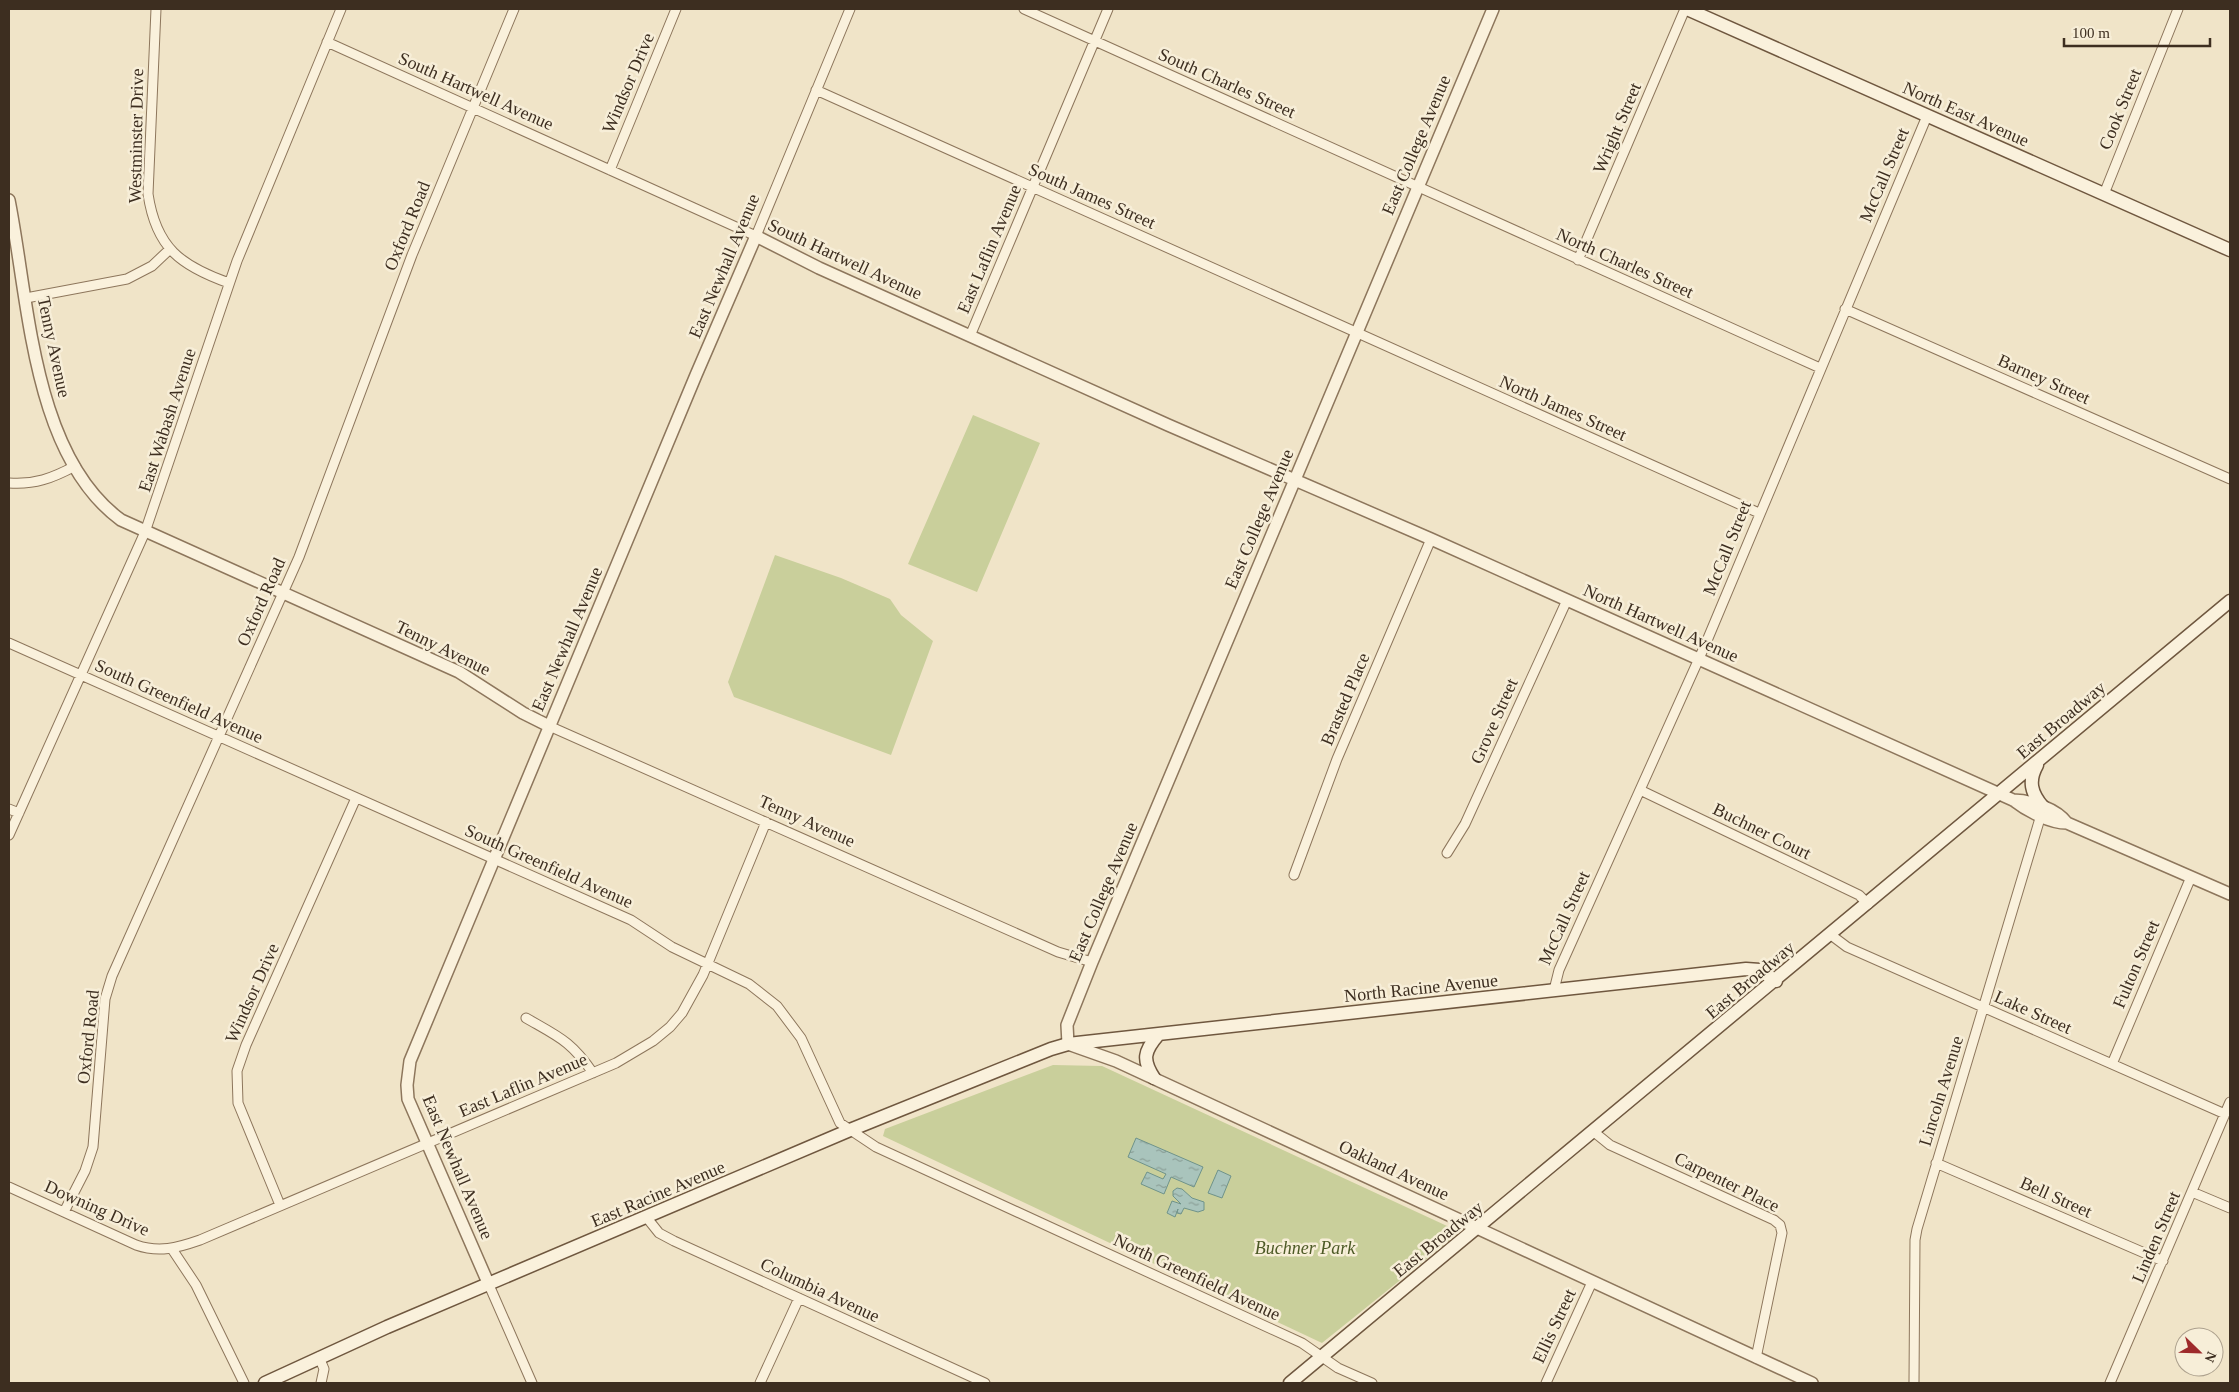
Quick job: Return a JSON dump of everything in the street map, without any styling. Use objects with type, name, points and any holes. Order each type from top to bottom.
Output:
[{"type":"main road","name":"North East Avenue","points":[[1686,9],[2230,250]]},
{"type":"main road","name":"East Broadway","points":[[1290,1383],[1478,1229],[2230,601]]},
{"type":"main road","points":[[2040,760],[2031,783],[2042,811]]},
{"type":"main road","name":"North Racine Avenue","points":[[1068,1044],[1746,969],[1760,970],[1776,981]]},
{"type":"main road","points":[[1154,1078],[1146,1066],[1146,1060],[1149,1047],[1158,1035]]},
{"type":"main road","name":"East Racine Avenue","points":[[265,1383],[319,1357],[850,1130],[1068,1044]]},
{"type":"street","name":"Westminster Drive","points":[[156,9],[148,194],[153,222],[170,249],[184,263],[198,272],[229,283]]},
{"type":"street","name":"East Wabash Avenue","points":[[9,835],[145,532],[229,283],[341,9]]},
{"type":"street","name":"Oxford Road","points":[[64,1212],[85,1171],[93,1147],[105,999],[112,976],[308,533],[412,255],[514,9]]},
{"type":"street","name":"Windsor Drive","points":[[610,170],[676,9]]},
{"type":"street","name":"East Newhall Avenue","points":[[489,1285],[408,1099],[406,1086],[410,1061],[850,9]]},
{"type":"street","name":"South Charles Street","points":[[1024,9],[1417,187]]},
{"type":"street","name":"East Laflin Avenue","points":[[970,336],[1108,9]]},
{"type":"street","name":"East College Avenue","points":[[1068,1044],[1067,1025],[1092,962],[1295,480],[1355,332],[1493,9]]},
{"type":"street","name":"Wright Street","points":[[1578,260],[1686,9]]},
{"type":"street","name":"Cook Street","points":[[2104,194],[2178,9]]},
{"type":"street","name":"South Hartwell Avenue","points":[[327,42],[756,236],[819,268],[1223,450],[1295,480]]},
{"type":"street","name":"South James Street","points":[[816,90],[1355,332]]},
{"type":"street","name":"McCall Street","points":[[1554,990],[1559,970],[1698,659],[1927,116]]},
{"type":"street","name":"North Charles Street","points":[[1417,187],[1820,368]]},
{"type":"street","name":"Tenny Avenue","points":[[9,200],[44,396],[75,466],[93,496],[107,510],[121,520],[459,672],[528,716],[549,726],[1058,952],[1092,962]]},
{"type":"street","points":[[26,298],[127,279],[152,266],[170,249]]},
{"type":"street","name":"Barney Street","points":[[1846,309],[2230,480]]},
{"type":"street","name":"North James Street","points":[[1355,332],[1759,513]]},
{"type":"street","points":[[9,483],[37,482],[59,475],[75,466]]},
{"type":"street","name":"North Hartwell Avenue","points":[[1295,480],[2000,794],[2014,800],[2026,800],[2042,811],[2062,816],[2067,823],[2230,894]]},
{"type":"street","name":"Brasted Place","points":[[1294,875],[1337,759],[1431,539]]},
{"type":"street","name":"Grove Street","points":[[1446,853],[1465,824],[1567,600]]},
{"type":"street","name":"South Greenfield Avenue","points":[[9,643],[631,920],[672,947],[749,984],[786,1016],[801,1038],[840,1123],[876,1147],[1004,1206]]},
{"type":"street","name":"Buchner Court","points":[[1640,790],[1857,894],[1868,904]]},
{"type":"street","name":"Windsor Drive","points":[[280,1205],[240,1108],[236,1085],[237,1071],[246,1045],[356,798]]},
{"type":"street","points":[[9,809],[19,813]]},
{"type":"street","name":"Lincoln Avenue","points":[[1914,1383],[1915,1240],[1936,1163],[2042,811]]},
{"type":"street","name":"East Laflin Avenue","points":[[172,1249],[200,1240],[593,1073],[638,1052],[670,1027],[694,993],[708,964],[766,822]]},
{"type":"street","name":"Fulton Street","points":[[2112,1064],[2191,877]]},
{"type":"street","name":"Lake Street","points":[[1831,935],[1847,947],[2226,1114]]},
{"type":"street","points":[[526,1018],[569,1043],[577,1050],[593,1073]]},
{"type":"street","name":"Oakland Avenue","points":[[1068,1044],[1116,1061],[1154,1078],[1812,1383]]},
{"type":"street","name":"Linden Street","points":[[2110,1383],[2230,1102]]},
{"type":"street","name":"Carpenter Place","points":[[1594,1132],[1610,1145],[1774,1220],[1780,1225],[1782,1233],[1756,1358]]},
{"type":"street","name":"Bell Street","points":[[1936,1163],[2163,1261]]},
{"type":"street","name":"Downing Drive","points":[[9,1187],[150,1249],[172,1249]]},
{"type":"street","points":[[2192,1192],[2230,1208]]},
{"type":"street","name":"North Greenfield Avenue","points":[[1004,1206],[1302,1343],[1338,1368],[1372,1383]]},
{"type":"street","name":"Columbia Avenue","points":[[647,1218],[659,1234],[985,1383]]},
{"type":"street","points":[[172,1249],[196,1285],[244,1383]]},
{"type":"street","name":"Ellis Street","points":[[1546,1383],[1592,1282]]},
{"type":"street","points":[[489,1285],[532,1383]]},
{"type":"street","points":[[760,1383],[799,1298]]},
{"type":"street","points":[[319,1357],[324,1374],[321,1383]]},
{"type":"green space","points":[[973,415],[1040,443],[977,592],[908,564]]},
{"type":"green space","points":[[775,555],[841,578],[890,599],[901,615],[933,641],[891,755],[734,697],[728,682]]},
{"type":"green space","name":"Buchner Park","points":[[1053,1065],[1102,1066],[1460,1232],[1322,1343],[883,1136],[885,1129]]},
{"type":"water","points":[[1136,1138],[1203,1167],[1194,1187],[1171,1177],[1164,1194],[1141,1184],[1147,1172],[1163,1179],[1166,1174],[1128,1157]]},
{"type":"water","points":[[1218,1170],[1231,1176],[1222,1198],[1208,1193]]},
{"type":"water","points":[[1177,1188],[1182,1189],[1192,1198],[1204,1202],[1204,1210],[1198,1212],[1184,1208],[1181,1214],[1177,1213],[1178,1209],[1175,1217],[1167,1213],[1172,1201],[1181,1204],[1173,1196],[1173,1191]]}]
